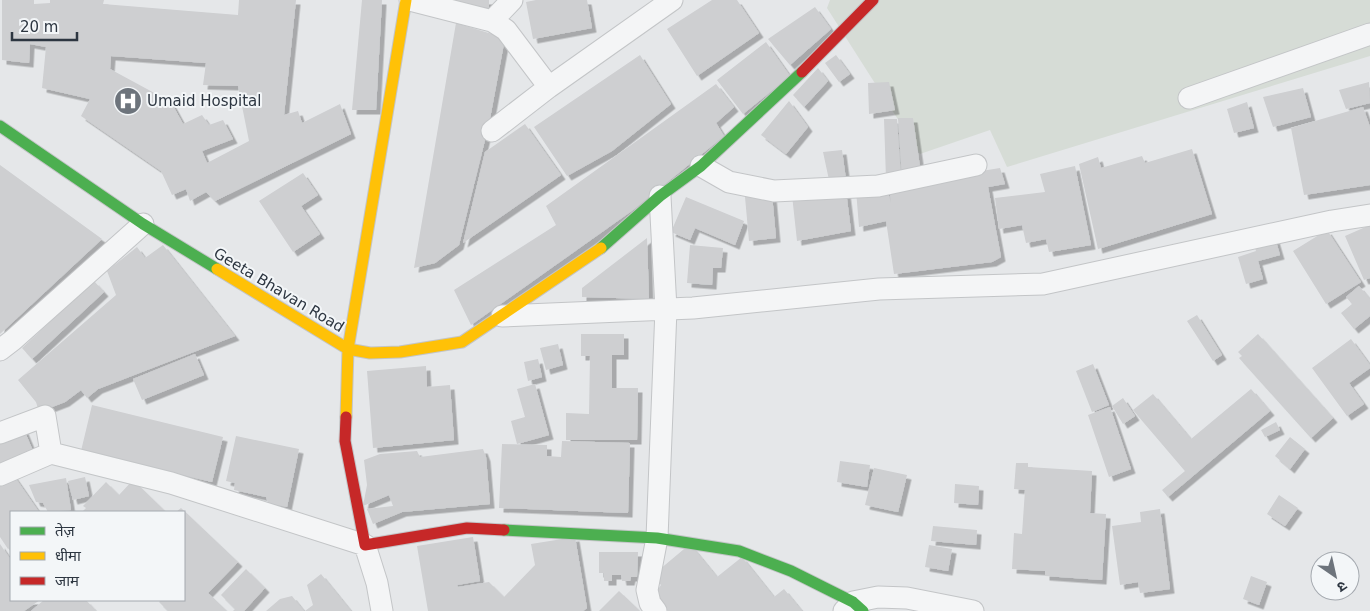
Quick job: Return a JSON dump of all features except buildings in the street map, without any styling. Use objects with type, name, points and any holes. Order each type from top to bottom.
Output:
[{"type":"street","name":"Geeta Bhavan Road","points":[[0,126],[143,224],[348,349],[406,0]]},
{"type":"street","points":[[410,0],[492,21],[506,30],[549,86]]},
{"type":"street","points":[[492,21],[512,0]]},
{"type":"street","points":[[492,131],[549,86],[672,0]]},
{"type":"street","points":[[382,611],[377,583],[365,544],[345,441],[348,349],[370,353],[400,352],[462,342],[502,316],[604,246],[660,196],[701,166],[794,80],[873,0]]},
{"type":"street","points":[[1189,98],[1370,34]]},
{"type":"street","points":[[701,166],[729,182],[774,191],[878,186],[976,166]]},
{"type":"street","points":[[656,611],[650,603],[647,590],[657,538],[666,309],[660,196]]},
{"type":"street","points":[[502,316],[693,308],[878,288],[1043,284],[1323,223],[1370,215]]},
{"type":"street","points":[[0,350],[143,224]]},
{"type":"street","points":[[0,433],[45,416],[51,452]]},
{"type":"street","points":[[0,475],[51,452],[171,483],[365,544],[468,528],[657,538],[739,551],[791,572],[853,608],[878,597],[908,598],[973,611]]},
{"type":"shaded area","points":[[830,0],[1370,0],[1370,56],[1007,167],[990,130],[920,154],[827,8]]},
{"type":"traffic: fast","points":[[601,248],[660,196],[701,166],[802,72]]},
{"type":"traffic: fast","points":[[0,126],[143,224],[217,269]]},
{"type":"traffic: fast","points":[[504,530],[657,538],[739,551],[791,571],[853,602],[863,611]]},
{"type":"traffic: slow","points":[[346,417],[348,349],[406,0]]},
{"type":"traffic: slow","points":[[217,269],[348,349],[370,353],[400,352],[462,342],[601,248]]},
{"type":"traffic: jam","points":[[802,72],[873,0]]},
{"type":"traffic: jam","points":[[346,417],[345,441],[365,545],[467,528],[504,530]]},
{"type":"place","name":"Umaid Hospital","points":[[128,101]]}]
